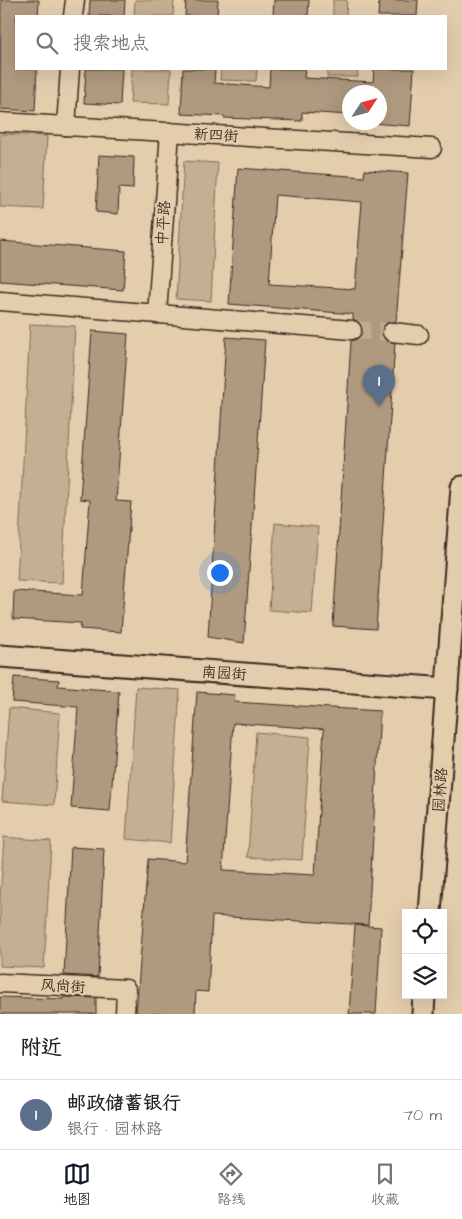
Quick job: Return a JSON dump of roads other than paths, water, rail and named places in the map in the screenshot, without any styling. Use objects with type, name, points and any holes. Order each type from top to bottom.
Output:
[{"type":"street","points":[[74,15],[75,0]]},
{"type":"street","points":[[66,126],[70,70]]},
{"type":"street","name":"新四街","points":[[0,122],[432,148]]},
{"type":"street","name":"中平路","points":[[157,314],[170,132]]},
{"type":"street","points":[[0,301],[352,330]]},
{"type":"street","points":[[392,332],[419,335]]},
{"type":"street","name":"园林路","points":[[430,909],[462,487]]},
{"type":"street","name":"南园街","points":[[0,656],[447,689]]},
{"type":"street","name":"风尚街","points":[[0,983],[126,989],[125,1014]]},
{"type":"street","points":[[423,1014],[424,999]]},
{"type":"tunnel","points":[[352,330],[392,332]]},
{"type":"place","name":"邮政储蓄银行","points":[[379,406]]}]
